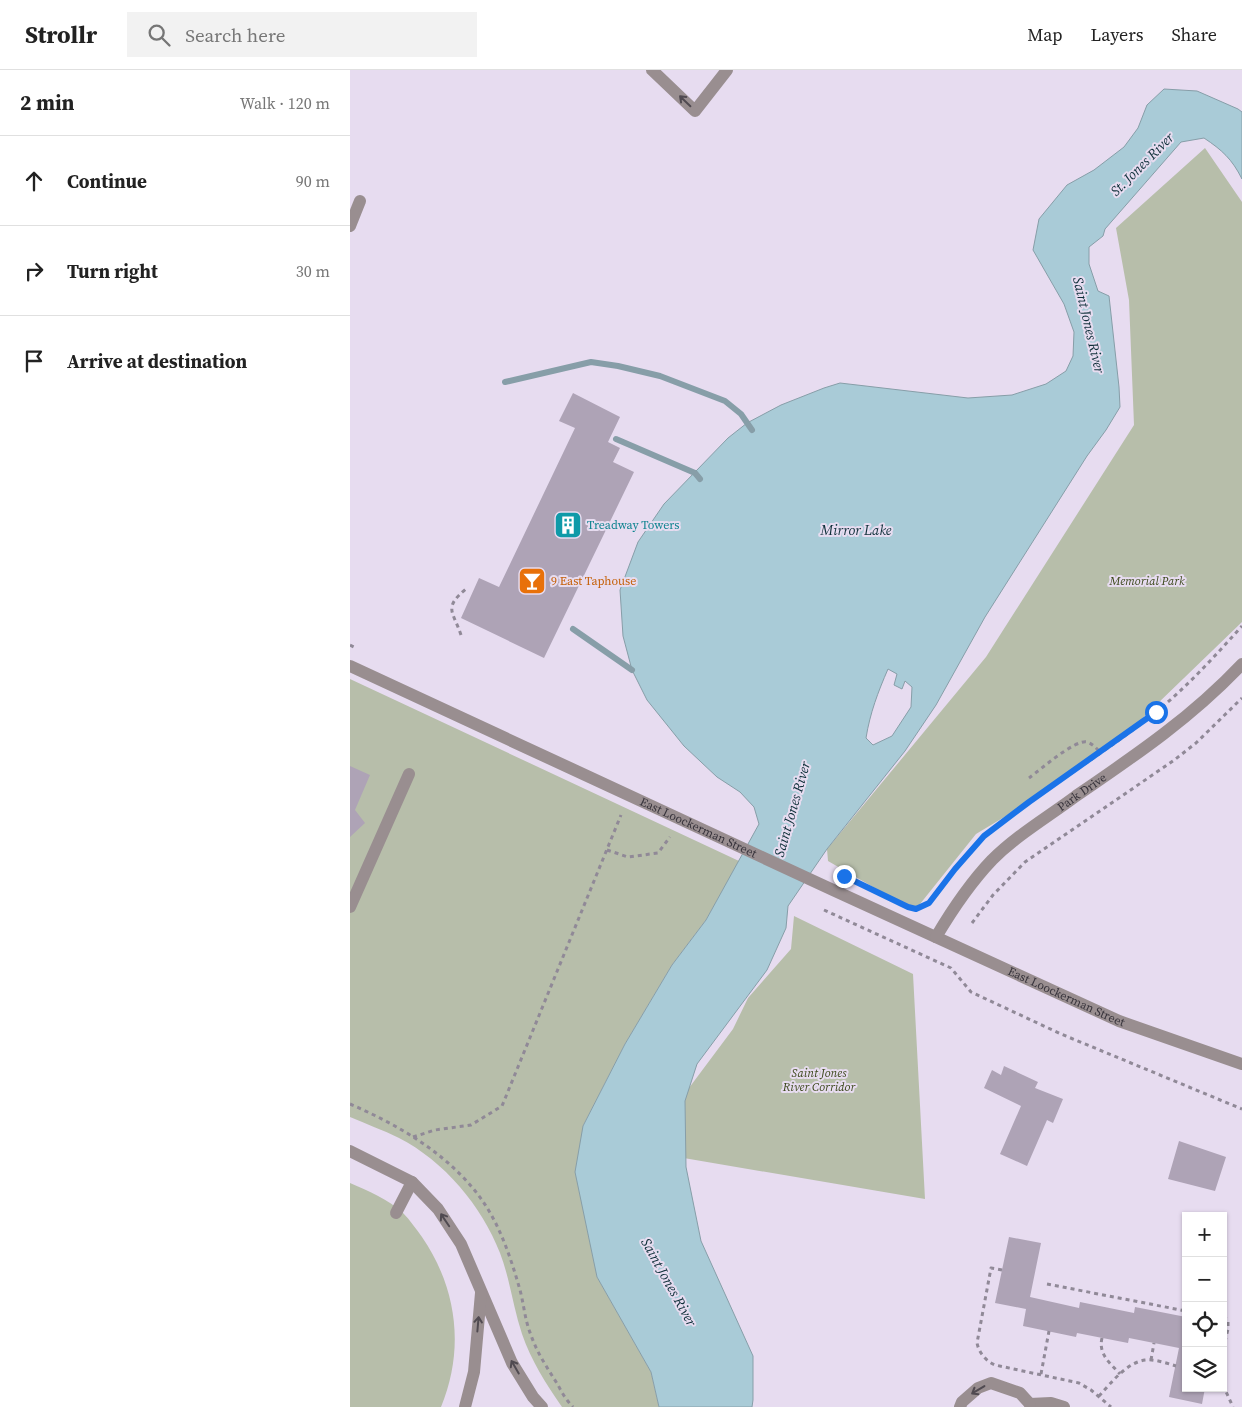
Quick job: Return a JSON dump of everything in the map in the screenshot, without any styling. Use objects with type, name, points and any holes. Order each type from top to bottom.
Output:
[{"type":"street","points":[[652,70],[695,111],[727,70]]},
{"type":"street","points":[[350,226],[360,201]]},
{"type":"street","name":"Park Drive","points":[[936,937],[974,881],[1006,847],[1171,730],[1206,700],[1242,664]]},
{"type":"street","name":"East Loockerman Street","points":[[350,666],[1119,1021],[1242,1064]]},
{"type":"street","points":[[350,907],[409,774]]},
{"type":"street","points":[[350,1151],[412,1182],[438,1209],[462,1244],[512,1363],[533,1397],[542,1407]]},
{"type":"street","points":[[396,1213],[412,1182]]},
{"type":"street","points":[[465,1407],[474,1372],[481,1292]]},
{"type":"street","points":[[960,1407],[962,1402],[978,1388],[992,1383],[1020,1393],[1029,1406],[1051,1402],[1064,1407]]},
{"type":"path","points":[[461,635],[451,613],[452,603],[458,594],[466,589]]},
{"type":"path","points":[[908,907],[916,909],[929,903],[984,836],[1156,712],[1193,678],[1242,626]]},
{"type":"path","points":[[972,923],[993,895],[1025,862],[1173,761],[1196,743],[1242,698]]},
{"type":"path","points":[[1029,778],[1075,744],[1085,742],[1093,745],[1100,752]]},
{"type":"path","points":[[413,1137],[435,1130],[471,1125],[502,1106],[621,815]]},
{"type":"path","points":[[607,850],[628,857],[658,853],[670,838]]},
{"type":"path","points":[[824,910],[951,968],[971,992],[1061,1034],[1242,1110]]},
{"type":"path","points":[[350,1104],[369,1112],[413,1137],[449,1164],[486,1205],[503,1239],[520,1289],[530,1334],[545,1365],[573,1407]]},
{"type":"path","points":[[1002,1270],[991,1268],[977,1343],[978,1349],[988,1362],[1079,1384],[1099,1396],[1111,1407]]},
{"type":"path","points":[[1047,1284],[1182,1310]]},
{"type":"path","points":[[1227,1319],[1227,1332]]},
{"type":"path","points":[[1041,1374],[1049,1331]]},
{"type":"path","points":[[1102,1338],[1102,1351],[1106,1359],[1120,1374]]},
{"type":"path","points":[[1151,1360],[1154,1343]]},
{"type":"path","points":[[1099,1396],[1120,1374],[1137,1362],[1151,1360],[1176,1366]]},
{"type":"path","points":[[1226,1392],[1233,1407]]},
{"type":"green space","name":"Memorial Park","points":[[1205,148],[1242,202],[1242,622],[1126,734],[1029,802],[976,834],[916,909],[899,902],[828,861],[827,849],[986,657],[1134,425],[1129,300],[1116,228]]},
{"type":"green space","points":[[350,679],[739,861],[706,920],[672,965],[625,1044],[583,1126],[597,1277],[651,1372],[659,1407],[562,1407],[530,1353],[519,1324],[500,1253],[483,1218],[472,1202],[446,1172],[416,1148],[393,1135],[350,1117]]},
{"type":"green space","name":"Saint Jones River Corridor","points":[[794,916],[913,974],[925,1199],[672,1156],[683,1096],[733,1029],[748,998],[791,949]]},
{"type":"green space","points":[[350,1183],[384,1199],[403,1213],[422,1237],[443,1277],[454,1319],[455,1341],[449,1385],[441,1407],[350,1407]]},
{"type":"water","name":"Mirror Lake","points":[[1164,89],[1197,91],[1242,112],[1242,179],[1226,156],[1204,138],[1181,142],[1105,229],[1103,236],[1089,247],[1089,264],[1098,291],[1109,296],[1120,407],[985,617],[936,705],[905,751],[827,849],[788,906],[786,928],[767,970],[697,1064],[685,1101],[686,1167],[701,1241],[753,1356],[753,1400],[752,1407],[659,1407],[651,1372],[597,1277],[575,1172],[583,1126],[625,1044],[672,965],[706,920],[759,824],[754,807],[740,792],[717,777],[684,746],[647,700],[632,670],[623,636],[620,590],[638,542],[664,504],[728,438],[747,423],[781,405],[840,383],[968,398],[1012,395],[1046,384],[1066,371],[1073,356],[1074,332],[1064,304],[1033,250],[1039,219],[1067,185],[1094,170],[1124,147],[1138,128],[1147,105]],"holes":[[[888,669],[897,674],[894,685],[902,689],[905,681],[912,687],[911,707],[892,736],[873,745],[866,738],[875,703]]]},
{"type":"building","name":"Treadway Towers","points":[[573,393],[620,417],[608,442],[620,448],[613,462],[634,472],[544,658],[461,618],[479,578],[499,587],[575,428],[559,421]]},
{"type":"building","points":[[350,766],[370,775],[355,810],[365,823],[350,837]]},
{"type":"building","points":[[1004,1066],[1038,1082],[1035,1088],[1063,1099],[1053,1123],[1047,1120],[1027,1166],[1000,1154],[1021,1106],[984,1088],[992,1070],[1001,1075]]},
{"type":"building","points":[[1179,1141],[1226,1157],[1215,1191],[1168,1179]]},
{"type":"building","points":[[1009,1237],[1041,1243],[1030,1297],[1079,1308],[1080,1302],[1134,1313],[1135,1307],[1182,1316],[1182,1392],[1204,1392],[1202,1404],[1169,1397],[1179,1348],[1129,1338],[1128,1343],[1077,1333],[1076,1337],[1023,1326],[1026,1309],[995,1303]]},
{"type":"waterway","points":[[505,382],[591,362],[618,366],[660,376],[725,401],[741,414],[752,430]]},
{"type":"waterway","points":[[616,439],[695,473],[700,479]]},
{"type":"waterway","points":[[573,629],[632,670]]},
{"type":"place","name":"Treadway Towers","points":[[568,525]]},
{"type":"place","name":"9 East Taphouse","points":[[532,581]]},
{"type":"route","points":[[844,876],[908,907],[916,909],[922,907],[934,898],[967,854],[984,836],[1156,712]]},
{"type":"water label","name":"St. Jones River","points":[[1142,164]]},
{"type":"water label","name":"Saint Jones River","points":[[1089,325]]},
{"type":"water label","name":"Saint Jones River","points":[[792,809]]},
{"type":"water label","name":"Saint Jones River","points":[[669,1282]]}]
